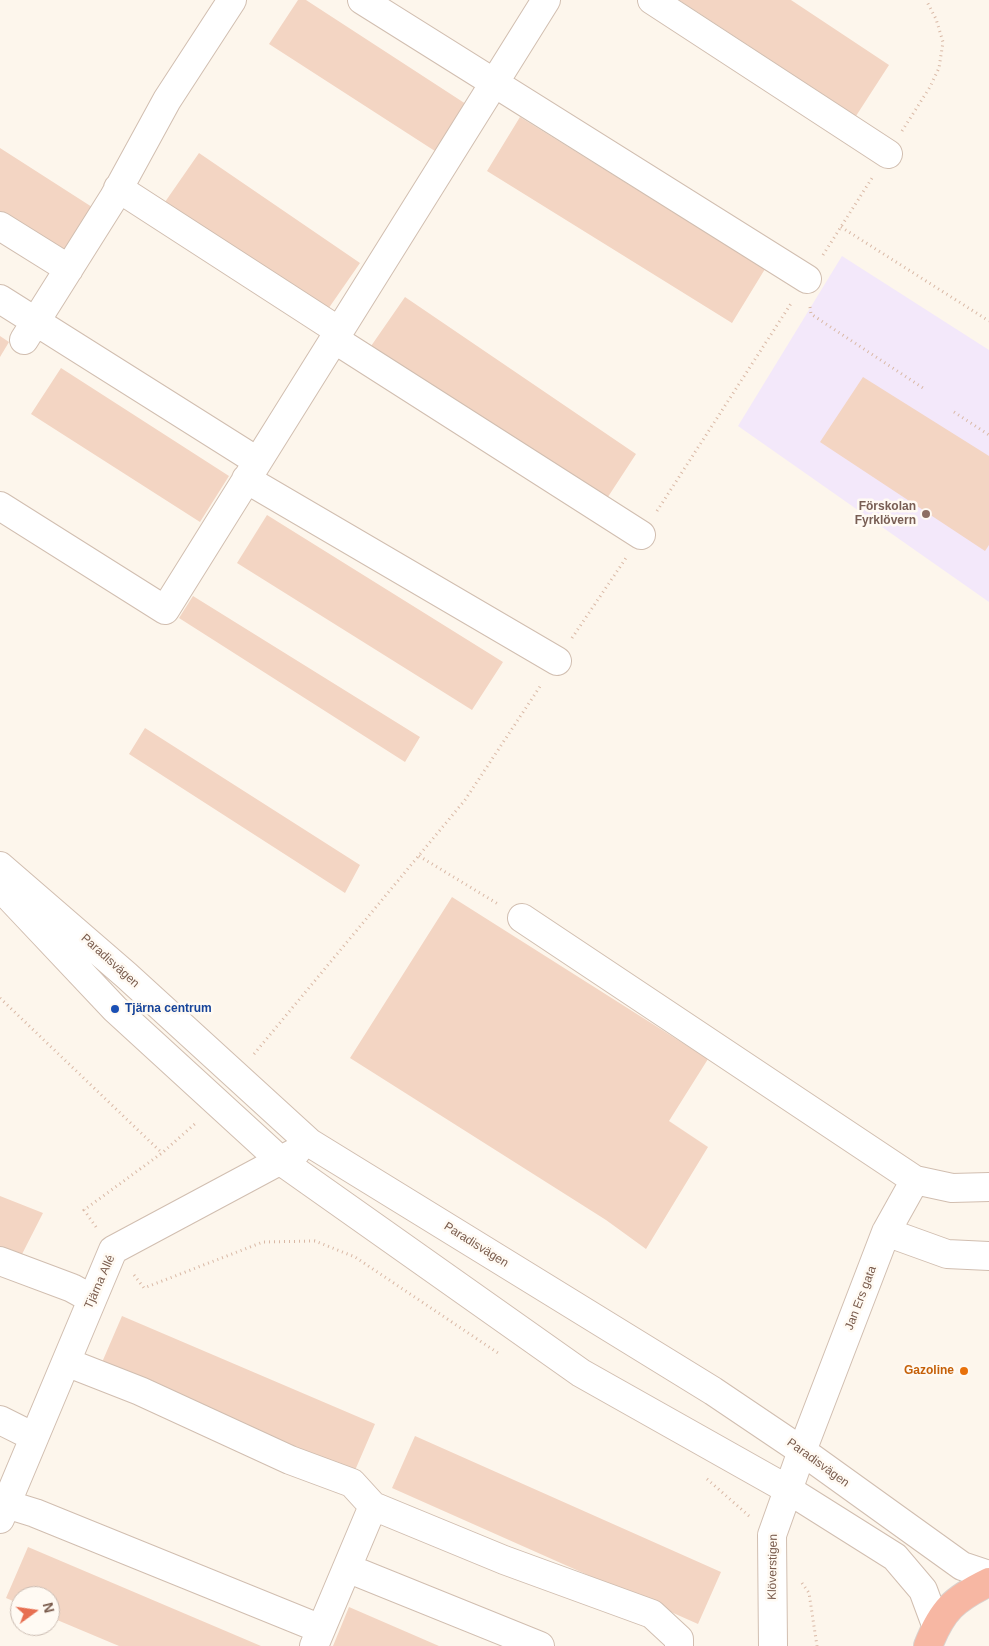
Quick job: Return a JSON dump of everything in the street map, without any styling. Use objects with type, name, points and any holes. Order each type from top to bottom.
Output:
[{"type":"highway","points":[[932,1635],[950,1606],[969,1592],[989,1582]]},
{"type":"street","points":[[30,331],[118,188],[167,100],[232,0]]},
{"type":"street","points":[[362,0],[807,279]]},
{"type":"street","points":[[0,506],[165,610],[546,0]]},
{"type":"street","points":[[652,0],[888,154]]},
{"type":"street","points":[[118,188],[336,335],[641,535]]},
{"type":"street","points":[[0,226],[69,269]]},
{"type":"street","points":[[0,299],[30,331],[557,661]]},
{"type":"street","name":"Paradisvägen","points":[[0,866],[126,975],[310,1143],[713,1391],[802,1451],[962,1566],[989,1575]]},
{"type":"street","points":[[0,887],[114,1008],[281,1161],[580,1373],[787,1489],[895,1557],[923,1590],[932,1635]]},
{"type":"street","points":[[522,918],[915,1180],[952,1188],[989,1187]]},
{"type":"street","name":"Tjärna Allé","points":[[3,1511],[113,1250],[281,1161],[310,1143]]},
{"type":"street","name":"Jan Ers gata","points":[[787,1489],[886,1232],[915,1180]]},
{"type":"street","points":[[886,1232],[947,1254],[989,1256]]},
{"type":"street","points":[[0,1261],[72,1288],[92,1299]]},
{"type":"street","points":[[66,1362],[140,1391],[290,1460],[352,1483],[373,1506],[504,1560],[652,1614],[679,1639],[679,1646]]},
{"type":"street","points":[[0,1420],[34,1438]]},
{"type":"street","name":"Klöverstigen","points":[[773,1646],[772,1535],[787,1489]]},
{"type":"street","points":[[3,1511],[35,1513],[318,1638],[373,1506]]},
{"type":"street","points":[[347,1568],[540,1646]]},
{"type":"path","points":[[841,227],[989,321]]},
{"type":"path","points":[[807,279],[811,314],[926,390]]},
{"type":"path","points":[[954,412],[989,435]]},
{"type":"path","points":[[420,856],[522,918]]},
{"type":"path","points":[[0,998],[162,1154]]},
{"type":"path","points":[[202,1117],[162,1154],[84,1210],[144,1288],[263,1242],[315,1241],[355,1256],[506,1358]]},
{"type":"path","points":[[701,1474],[772,1535]]},
{"type":"shaded area","name":"Förskolan Fyrklövern","points":[[842,256],[989,350],[989,602],[738,426]]},
{"type":"building","points":[[298,0],[306,0],[469,106],[438,153],[269,44]]},
{"type":"building","points":[[679,0],[791,0],[889,65],[856,116]]},
{"type":"building","points":[[520,117],[765,269],[732,323],[487,171]]},
{"type":"building","points":[[0,148],[92,207],[62,255],[0,216]]},
{"type":"building","points":[[199,153],[360,263],[326,312],[165,202]]},
{"type":"building","points":[[405,297],[636,454],[602,506],[369,349]]},
{"type":"building","points":[[0,336],[9,342],[0,357]]},
{"type":"building","points":[[61,368],[229,476],[200,522],[31,414]]},
{"type":"building","points":[[863,377],[989,456],[989,545],[985,551],[820,442]]},
{"type":"building","points":[[267,515],[503,662],[472,710],[237,563]]},
{"type":"building","points":[[193,596],[420,737],[405,762],[179,618]]},
{"type":"building","points":[[145,728],[360,865],[345,893],[129,754]]},
{"type":"building","points":[[452,897],[708,1059],[669,1121],[708,1147],[646,1249],[606,1220],[350,1058]]},
{"type":"building","points":[[0,1196],[43,1213],[18,1262],[0,1254]]},
{"type":"building","points":[[122,1316],[375,1424],[353,1475],[100,1367]]},
{"type":"building","points":[[415,1436],[721,1572],[698,1624],[392,1488]]},
{"type":"building","points":[[28,1547],[261,1646],[119,1646],[60,1621],[60,1586],[11,1586]]},
{"type":"building","points":[[10,1589],[10,1600],[6,1598]]},
{"type":"building","points":[[349,1607],[439,1646],[333,1646]]},
{"type":"place","name":"Förskolan Fyrklövern","points":[[926,514]]},
{"type":"place","name":"Tjärna centrum","points":[[115,1009]]},
{"type":"place","name":"Gazoline","points":[[964,1371]]}]
